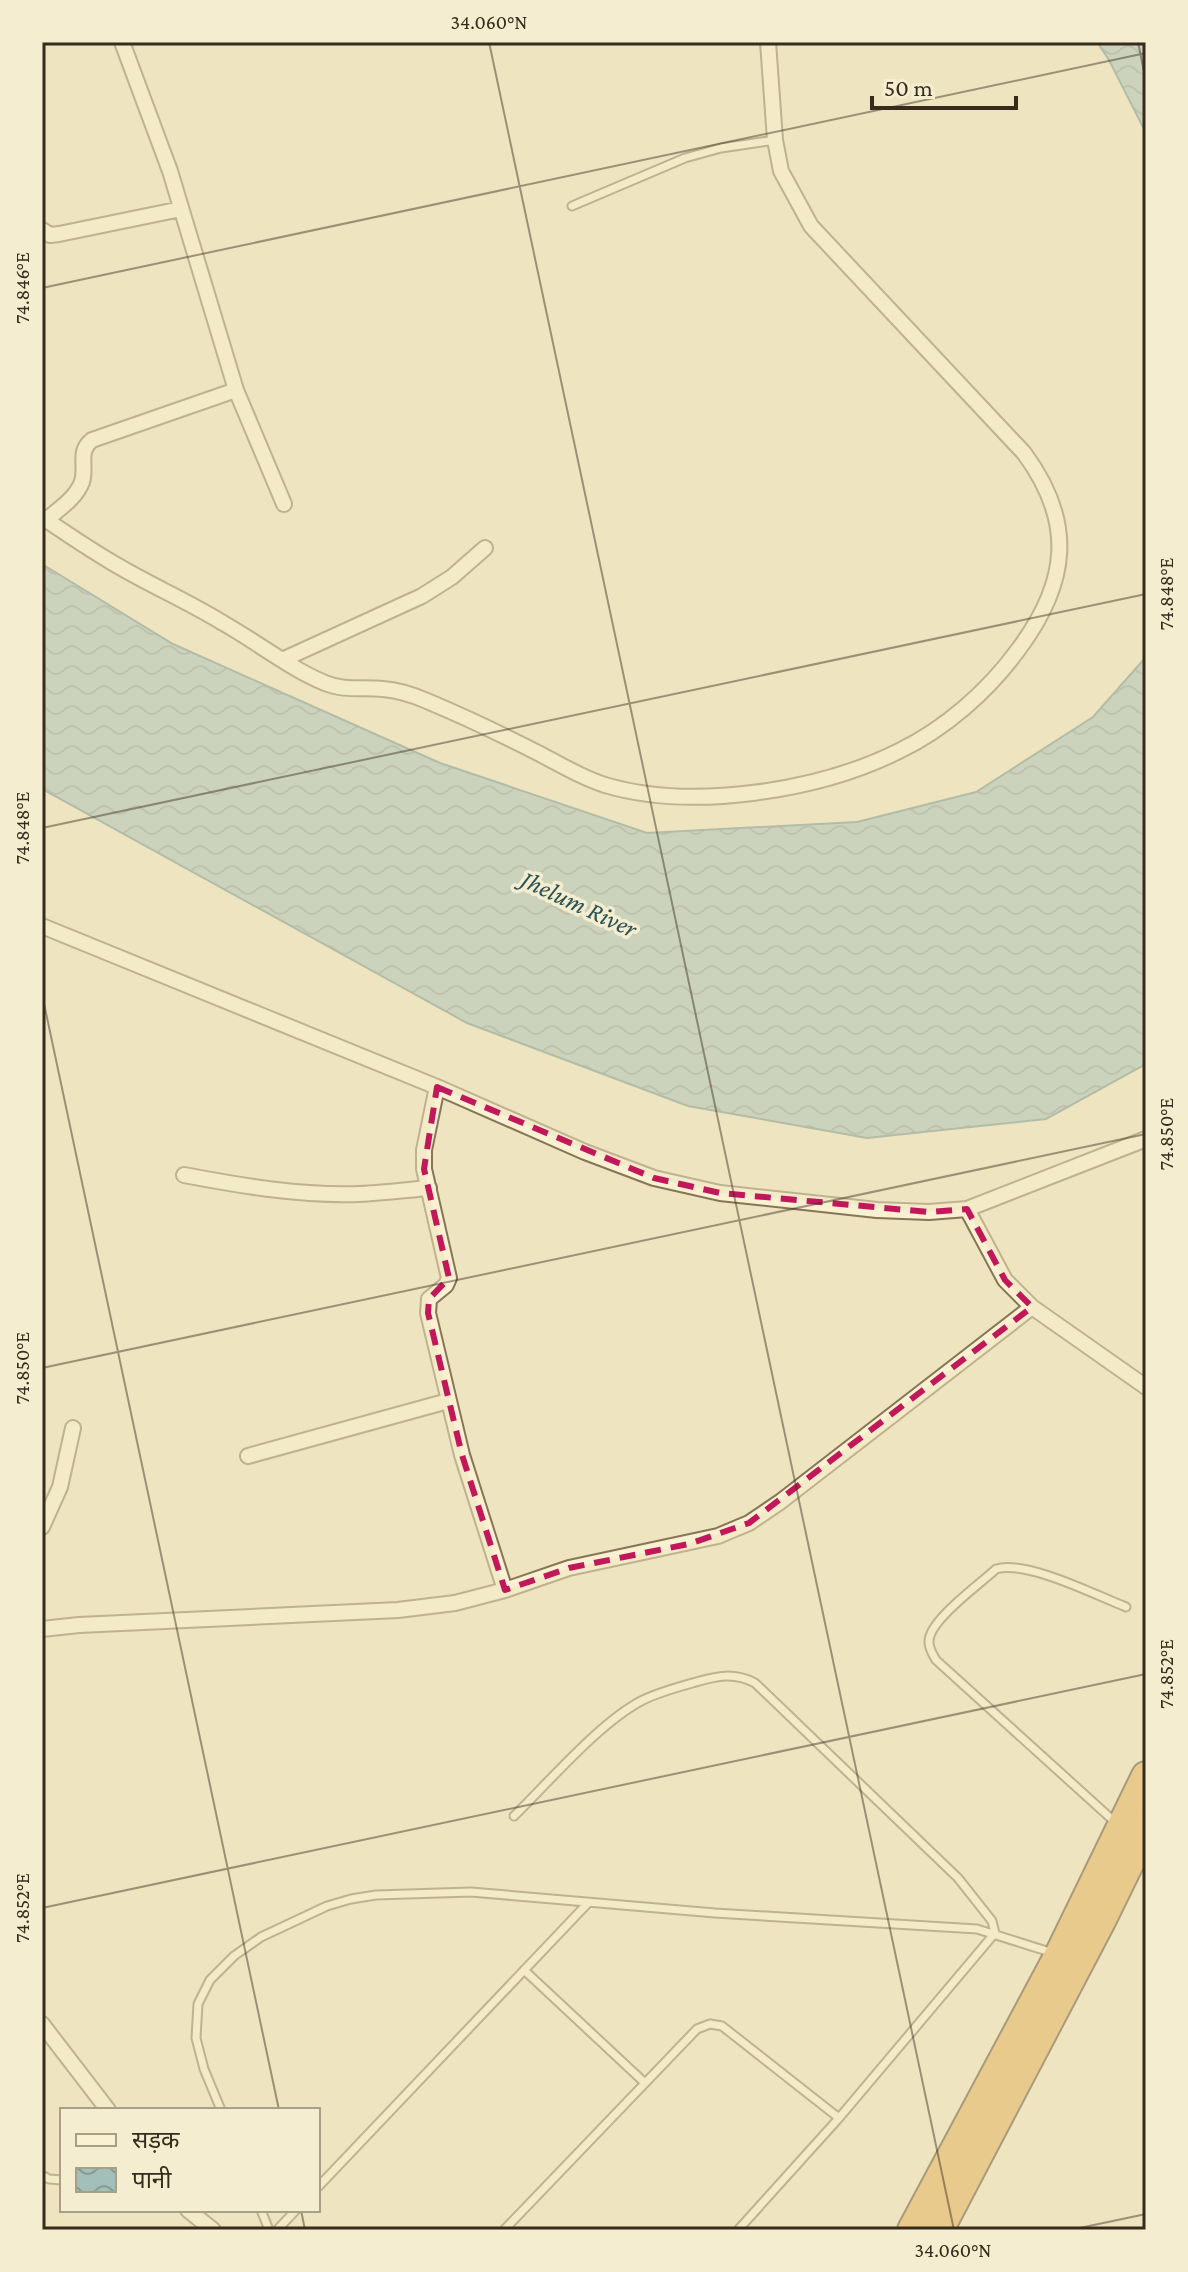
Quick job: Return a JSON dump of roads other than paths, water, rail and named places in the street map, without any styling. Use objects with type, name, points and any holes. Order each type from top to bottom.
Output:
[{"type":"highway","points":[[939,2230],[1068,1961],[1136,1832],[1146,1776]]},
{"type":"highway","points":[[912,2230],[1068,1961]]},
{"type":"street","points":[[122,42],[181,209],[236,390],[284,504]]},
{"type":"street","points":[[236,390],[92,440],[82,453],[83,477],[75,494],[44,518],[108,560],[221,621],[282,660],[329,685],[384,689],[425,700],[599,783],[626,790],[694,797],[747,794],[801,784],[851,772],[900,751],[942,726],[1011,659],[1037,625],[1052,594],[1059,562],[1059,533],[1054,503],[1042,477],[997,422],[811,226],[781,171],[775,140],[768,42]]},
{"type":"street","points":[[42,230],[50,235],[59,234],[181,209]]},
{"type":"street","points":[[282,660],[422,596],[452,577],[485,548]]},
{"type":"street","points":[[42,926],[437,1087],[585,1152],[654,1178],[720,1193],[877,1210],[967,1209],[1146,1139]]},
{"type":"street","points":[[437,1087],[424,1150],[449,1278],[446,1285],[429,1299],[428,1313],[465,1468],[505,1590]]},
{"type":"street","points":[[184,1175],[247,1187],[303,1192],[358,1194],[429,1188]]},
{"type":"street","points":[[967,1209],[1005,1280],[1032,1307],[1146,1387]]},
{"type":"street","points":[[42,1629],[398,1610],[455,1603],[569,1568],[689,1544],[749,1523],[1032,1307]]},
{"type":"street","points":[[248,1456],[448,1401]]},
{"type":"street","points":[[42,1527],[60,1487],[73,1428]]},
{"type":"street","points":[[42,2024],[106,2108]]},
{"type":"street","points":[[190,2212],[213,2230]]},
{"type":"lane","points":[[572,206],[685,158],[721,148],[775,140]]},
{"type":"lane","points":[[1126,1607],[1025,1568],[1005,1567],[996,1569],[940,1619],[929,1641],[936,1660],[1136,1832]]},
{"type":"lane","points":[[514,1816],[609,1724],[641,1701],[720,1675],[745,1678],[755,1683],[958,1878],[992,1921],[995,1933]]},
{"type":"lane","points":[[220,2108],[204,2069],[196,2038],[198,2004],[210,1980],[234,1956],[261,1937],[327,1906],[376,1895],[471,1892],[588,1903],[977,1929],[1068,1961]]},
{"type":"lane","points":[[320,2185],[588,1903]]},
{"type":"lane","points":[[738,2230],[839,2118],[995,1933]]},
{"type":"lane","points":[[524,1970],[645,2083]]},
{"type":"lane","points":[[504,2230],[697,2029],[710,2024],[722,2026],[839,2118]]},
{"type":"lane","points":[[277,2230],[294,2212]]},
{"type":"water","points":[[1097,42],[1146,42],[1146,133],[1109,60]]},
{"type":"water","name":"Jhelum River","points":[[42,564],[173,644],[440,763],[647,833],[857,822],[976,792],[1093,717],[1146,657],[1146,1064],[1046,1119],[867,1138],[688,1106],[467,1023],[42,789]]}]
